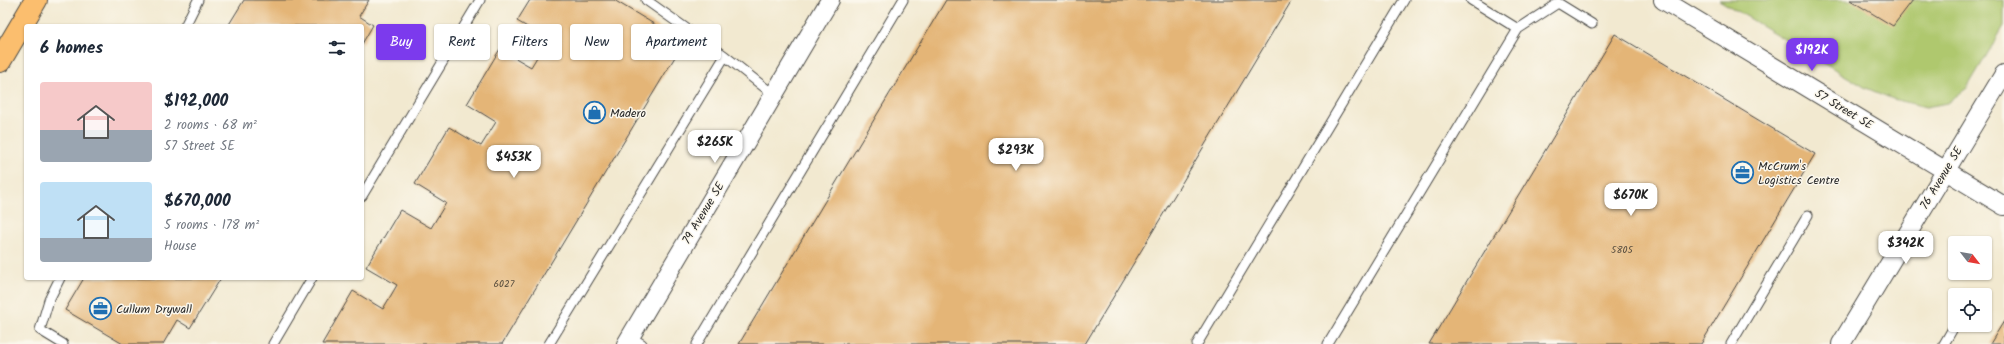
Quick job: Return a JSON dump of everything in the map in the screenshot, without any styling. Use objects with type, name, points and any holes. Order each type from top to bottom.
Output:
[{"type":"main road","points":[[3,59],[36,0]]},
{"type":"street","name":"79 Avenue SE","points":[[633,342],[830,0]]},
{"type":"street","name":"57 Street SE","points":[[1663,0],[2004,206]]},
{"type":"street","name":"76 Avenue SE","points":[[1841,344],[2004,74]]},
{"type":"lane","points":[[186,24],[198,0]]},
{"type":"lane","points":[[364,193],[480,0]]},
{"type":"lane","points":[[646,0],[725,56],[774,95]]},
{"type":"lane","points":[[697,344],[903,0]]},
{"type":"lane","points":[[1197,344],[1404,0]]},
{"type":"lane","points":[[1471,0],[1518,28]]},
{"type":"lane","points":[[1328,344],[1518,28],[1558,4],[1592,24]]},
{"type":"lane","points":[[549,344],[725,56]]},
{"type":"lane","points":[[1731,344],[1808,215]]},
{"type":"lane","points":[[59,280],[49,300],[40,330],[63,344]]},
{"type":"lane","points":[[273,344],[311,280]]},
{"type":"lane","points":[[1944,344],[1951,332]]},
{"type":"green space","points":[[1719,0],[2004,0],[2004,26],[1967,88],[1947,103],[1926,107],[1893,99],[1866,88]]},
{"type":"building","points":[[244,0],[369,0],[359,16],[373,25],[364,41],[364,24],[229,24]]},
{"type":"building","points":[[530,0],[614,0],[654,24],[631,24],[631,60],[673,60],[502,344],[322,344],[353,291],[383,309],[397,285],[366,267],[400,210],[431,228],[446,203],[415,184],[449,127],[481,146],[496,122],[467,104],[498,52],[498,60],[519,60],[531,67],[535,60],[562,60],[562,24],[522,24],[517,21]]},
{"type":"building","points":[[946,0],[1292,0],[1085,344],[739,344]]},
{"type":"building","points":[[1850,0],[1913,0],[1893,26]]},
{"type":"building","points":[[1615,34],[1815,154],[1701,344],[1429,344]]},
{"type":"building","points":[[83,280],[220,280],[190,328],[177,320],[163,344],[123,344],[65,310]]},
{"type":"building","points":[[2004,321],[2004,344],[1990,344]]},
{"type":"place","name":"Madero","points":[[594,113]]},
{"type":"place","name":"McCrum's Logistics Centre","points":[[1743,173]]},
{"type":"place","name":"Cullum Drywall","points":[[101,309]]}]
